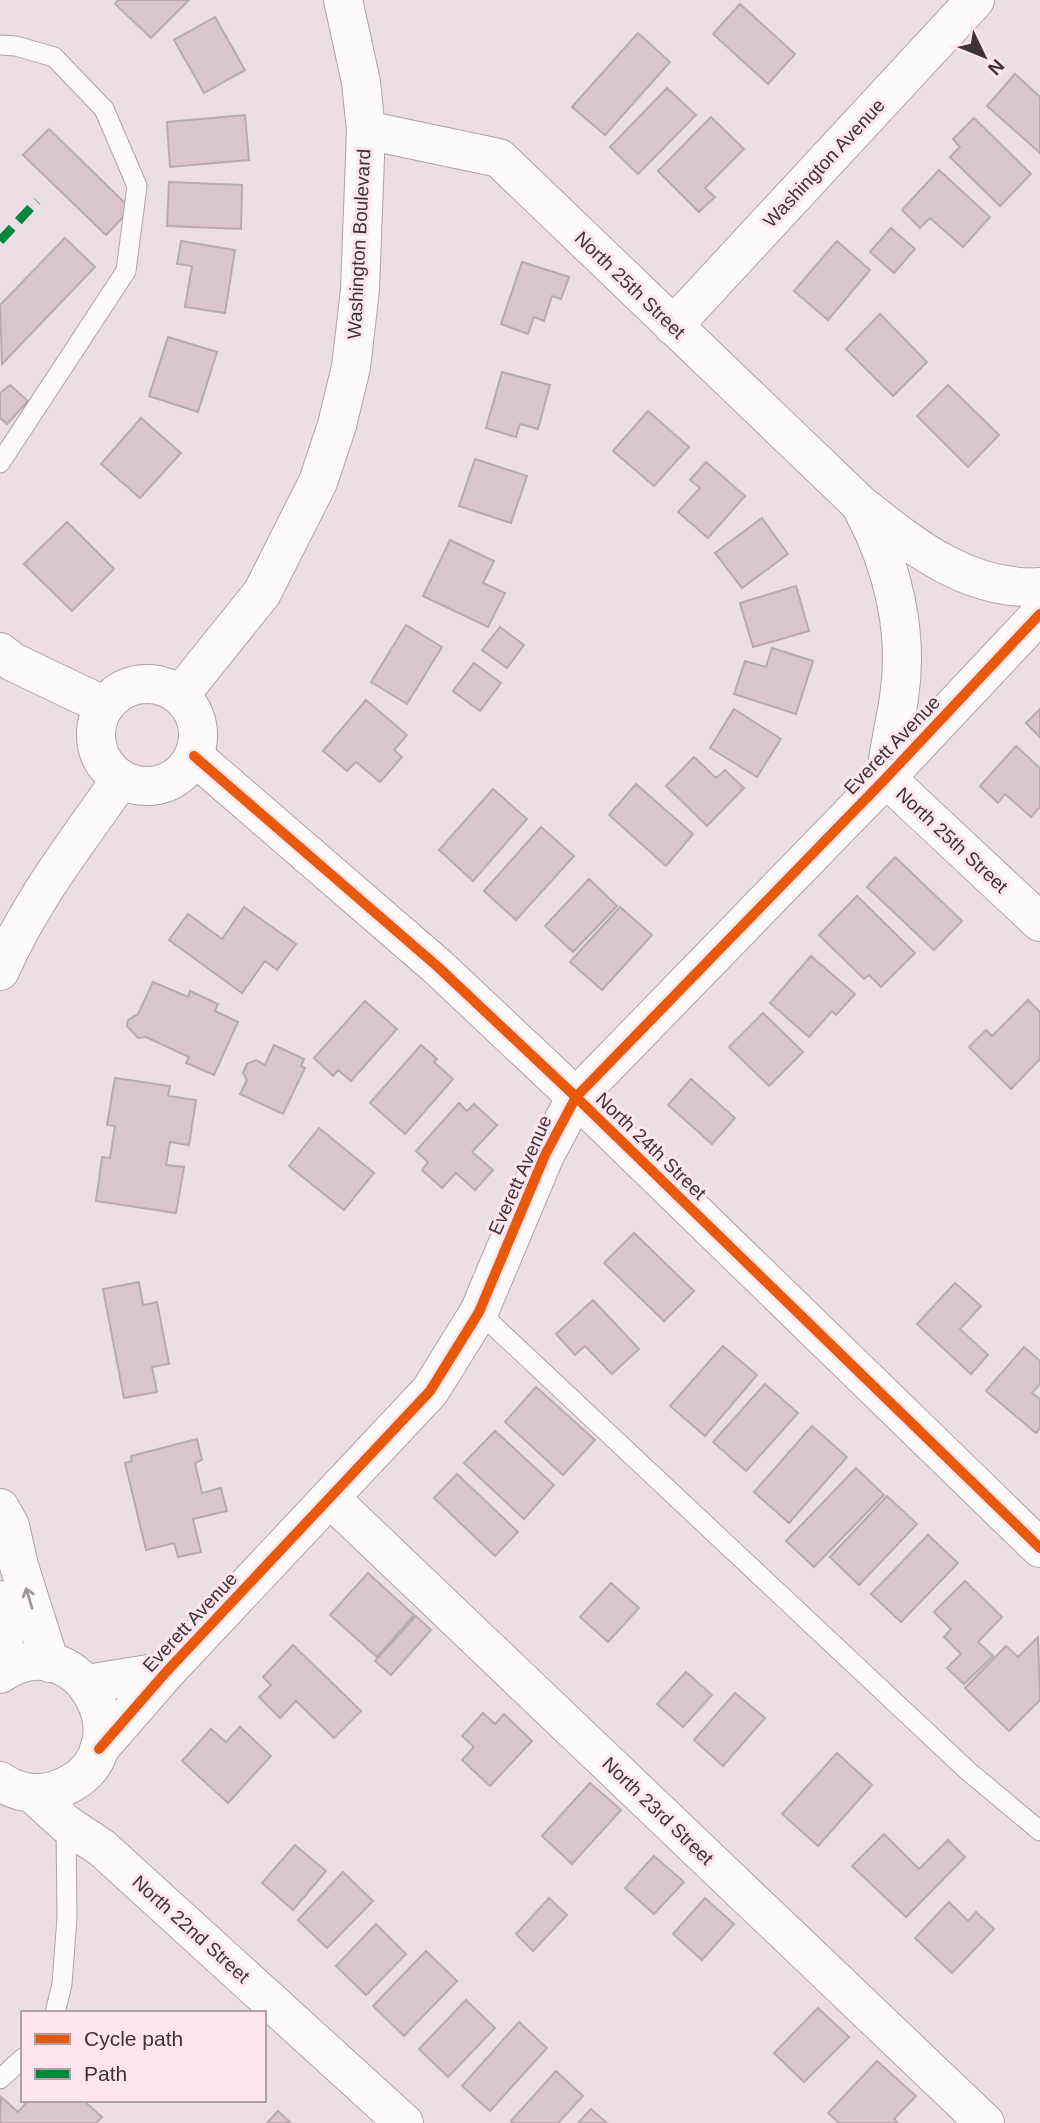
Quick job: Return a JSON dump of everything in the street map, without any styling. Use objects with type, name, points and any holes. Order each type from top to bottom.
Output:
[{"type":"street","name":"Washington Boulevard","points":[[180,695],[262,593],[291,538],[322,471],[351,367],[360,290],[366,130],[361,82],[343,0]]},
{"type":"street","name":"Washington Avenue","points":[[673,326],[975,0]]},
{"type":"street","name":"North 25th Street","points":[[366,130],[499,158],[861,505],[913,546],[945,566],[983,579],[1016,586],[1040,587]]},
{"type":"street","name":"North 25th Street","points":[[861,505],[879,539],[901,620],[900,696],[889,745],[886,778],[1040,922]]},
{"type":"street","name":"Everett Avenue","points":[[90,1763],[167,1671],[430,1391],[479,1312],[545,1155],[576,1097],[886,778],[1040,614]]},
{"type":"street","points":[[0,652],[13,662],[105,706]]},
{"type":"street","points":[[149,683],[180,695],[191,708],[198,723],[194,757],[184,771],[170,780],[154,785],[137,785],[121,779],[108,768],[98,746],[98,721],[105,706],[124,690],[149,683]]},
{"type":"street","name":"North 24th Street","points":[[194,757],[438,967],[576,1097],[1040,1548]]},
{"type":"street","points":[[0,971],[40,892],[121,779]]},
{"type":"street","name":"North 23rd Street","points":[[331,1499],[985,2123]]},
{"type":"street","points":[[0,1508],[10,1526],[19,1566],[50,1663]]},
{"type":"street","points":[[0,1600],[3,1672],[28,1662],[50,1663],[71,1670],[87,1684]]},
{"type":"street","name":"Everett Avenue","points":[[87,1684],[167,1671]]},
{"type":"street","name":"North 22nd Street","points":[[87,1684],[97,1699],[103,1732],[79,1793],[102,1848]]},
{"type":"street","points":[[13,1795],[50,1792],[66,1786],[90,1763]]},
{"type":"street","name":"North 22nd Street","points":[[13,1795],[66,1824],[102,1848],[404,2123]]},
{"type":"lane","points":[[0,45],[16,46],[54,57],[104,109],[137,186],[127,271],[0,463]]},
{"type":"lane","points":[[479,1312],[968,1771],[1040,1831]]},
{"type":"lane","points":[[55,2011],[62,1984],[67,1918],[66,1824]]},
{"type":"lane","points":[[0,2078],[21,2061]]},
{"type":"building","points":[[118,0],[189,0],[151,38],[115,4]]},
{"type":"building","points":[[740,4],[795,54],[768,84],[713,34]]},
{"type":"building","points":[[215,17],[245,70],[204,93],[174,40]]},
{"type":"building","points":[[638,33],[670,62],[605,135],[572,107]]},
{"type":"building","points":[[1015,74],[1040,97],[1040,153],[987,106]]},
{"type":"building","points":[[667,88],[696,115],[638,174],[610,147]]},
{"type":"building","points":[[245,115],[249,160],[170,167],[167,122]]},
{"type":"building","points":[[711,117],[744,149],[705,188],[715,197],[699,212],[658,171]]},
{"type":"building","points":[[974,118],[1031,174],[1000,206],[950,157],[960,147],[953,139]]},
{"type":"building","points":[[49,129],[131,209],[106,235],[23,155]]},
{"type":"building","points":[[939,170],[990,217],[963,247],[930,218],[920,228],[902,210]]},
{"type":"building","points":[[169,182],[242,185],[241,229],[167,226]]},
{"type":"building","points":[[891,228],[915,249],[894,273],[870,252]]},
{"type":"building","points":[[65,238],[95,267],[2,364],[0,305]]},
{"type":"building","points":[[181,241],[235,250],[225,313],[185,307],[192,266],[177,264]]},
{"type":"building","points":[[837,241],[870,270],[828,320],[794,291]]},
{"type":"building","points":[[522,262],[569,277],[561,299],[552,296],[544,321],[534,317],[528,334],[501,324]]},
{"type":"building","points":[[880,314],[927,362],[893,396],[846,349]]},
{"type":"building","points":[[168,337],[217,352],[198,412],[149,396]]},
{"type":"building","points":[[502,372],[550,385],[538,429],[520,424],[516,437],[486,428]]},
{"type":"building","points":[[10,385],[28,401],[7,424],[0,418],[0,393]]},
{"type":"building","points":[[948,385],[999,435],[968,467],[917,416]]},
{"type":"building","points":[[648,411],[689,447],[654,486],[613,451]]},
{"type":"building","points":[[141,418],[181,453],[140,498],[101,464]]},
{"type":"building","points":[[475,459],[527,476],[511,523],[459,506]]},
{"type":"building","points":[[706,462],[745,496],[708,538],[678,512],[700,488],[690,480]]},
{"type":"building","points":[[762,518],[788,554],[742,588],[715,553]]},
{"type":"building","points":[[67,522],[114,569],[72,611],[24,564]]},
{"type":"building","points":[[450,540],[494,561],[483,583],[505,593],[488,627],[423,596]]},
{"type":"building","points":[[796,586],[809,631],[753,647],[740,603]]},
{"type":"building","points":[[406,625],[442,647],[407,704],[371,682]]},
{"type":"building","points":[[500,627],[524,645],[507,668],[482,650]]},
{"type":"building","points":[[772,648],[813,661],[796,714],[734,694],[745,661],[766,667]]},
{"type":"building","points":[[474,663],[501,683],[480,711],[453,691]]},
{"type":"building","points":[[366,700],[407,735],[394,750],[402,757],[380,782],[356,762],[347,771],[323,751]]},
{"type":"building","points":[[734,709],[781,739],[757,777],[710,748]]},
{"type":"building","points":[[1040,709],[1040,737],[1026,723]]},
{"type":"building","points":[[1016,746],[1040,768],[1040,807],[1031,817],[1005,794],[998,803],[980,786]]},
{"type":"building","points":[[694,757],[716,778],[725,770],[744,788],[707,826],[666,786]]},
{"type":"building","points":[[636,784],[693,834],[666,866],[609,815]]},
{"type":"building","points":[[493,789],[527,819],[473,881],[439,850]]},
{"type":"building","points":[[541,827],[574,856],[516,920],[484,891]]},
{"type":"building","points":[[895,857],[962,921],[934,950],[867,887]]},
{"type":"building","points":[[589,879],[617,906],[573,952],[545,926]]},
{"type":"building","points":[[857,896],[915,953],[881,987],[869,975],[864,979],[819,935]]},
{"type":"building","points":[[244,907],[296,944],[277,970],[265,961],[242,993],[169,940],[188,914],[222,939]]},
{"type":"building","points":[[620,907],[652,935],[602,990],[570,962]]},
{"type":"building","points":[[811,956],[855,994],[836,1015],[832,1011],[809,1037],[770,1003]]},
{"type":"building","points":[[153,982],[188,997],[190,991],[218,1004],[215,1011],[238,1022],[214,1075],[186,1063],[189,1057],[146,1037],[138,1038],[127,1026],[128,1020],[138,1014]]},
{"type":"building","points":[[1028,1000],[1040,1012],[1040,1059],[1011,1089],[969,1047],[986,1030],[992,1036]]},
{"type":"building","points":[[365,1001],[397,1029],[351,1081],[338,1070],[333,1076],[314,1058]]},
{"type":"building","points":[[763,1013],[803,1052],[769,1086],[729,1047]]},
{"type":"building","points":[[274,1045],[304,1059],[301,1066],[305,1068],[283,1114],[240,1094],[247,1080],[243,1073],[247,1064],[256,1060],[265,1065]]},
{"type":"building","points":[[421,1045],[437,1059],[434,1062],[453,1079],[405,1134],[370,1103]]},
{"type":"building","points":[[115,1078],[170,1086],[168,1096],[196,1100],[189,1145],[170,1142],[166,1165],[184,1167],[176,1213],[96,1201],[102,1157],[110,1158],[115,1126],[107,1125]]},
{"type":"building","points":[[691,1079],[735,1118],[712,1144],[668,1105]]},
{"type":"building","points":[[459,1103],[467,1111],[474,1104],[497,1125],[472,1152],[493,1170],[475,1190],[456,1173],[442,1188],[422,1170],[428,1162],[416,1151]]},
{"type":"building","points":[[319,1128],[374,1173],[344,1210],[289,1166]]},
{"type":"building","points":[[634,1233],[694,1291],[664,1321],[604,1263]]},
{"type":"building","points":[[139,1282],[143,1305],[157,1302],[169,1364],[152,1367],[157,1392],[124,1398],[103,1289]]},
{"type":"building","points":[[955,1283],[981,1306],[960,1329],[988,1355],[971,1374],[917,1324]]},
{"type":"building","points":[[593,1300],[639,1349],[612,1374],[585,1346],[575,1355],[556,1334]]},
{"type":"building","points":[[723,1346],[757,1375],[705,1436],[670,1406]]},
{"type":"building","points":[[1024,1347],[1040,1361],[1040,1384],[1032,1393],[1040,1399],[1040,1428],[1036,1433],[986,1391]]},
{"type":"building","points":[[765,1384],[798,1413],[746,1471],[713,1442]]},
{"type":"building","points":[[536,1387],[595,1440],[563,1475],[505,1422]]},
{"type":"building","points":[[812,1426],[847,1457],[789,1523],[754,1492]]},
{"type":"building","points":[[495,1431],[554,1485],[524,1519],[464,1463]]},
{"type":"building","points":[[197,1439],[202,1460],[195,1463],[202,1493],[221,1488],[227,1511],[193,1519],[201,1552],[178,1557],[174,1543],[146,1550],[125,1463],[132,1461],[131,1456]]},
{"type":"building","points":[[856,1468],[884,1495],[814,1567],[786,1541]]},
{"type":"building","points":[[457,1474],[518,1532],[495,1556],[434,1498]]},
{"type":"building","points":[[887,1496],[917,1524],[859,1585],[830,1557]]},
{"type":"building","points":[[928,1535],[958,1563],[901,1622],[871,1594]]},
{"type":"building","points":[[368,1573],[414,1615],[377,1657],[330,1615]]},
{"type":"building","points":[[965,1581],[1002,1617],[978,1642],[993,1656],[964,1684],[947,1668],[961,1654],[944,1637],[951,1629],[934,1612]]},
{"type":"building","points":[[611,1583],[639,1608],[608,1642],[580,1617]]},
{"type":"building","points":[[416,1616],[431,1630],[391,1675],[375,1661]]},
{"type":"building","points":[[1038,1637],[1040,1700],[1009,1731],[965,1688],[1006,1646],[1018,1657]]},
{"type":"building","points":[[293,1645],[361,1711],[334,1738],[296,1701],[280,1718],[259,1697],[271,1685],[263,1677]]},
{"type":"building","points":[[686,1672],[712,1695],[683,1727],[657,1704]]},
{"type":"building","points":[[735,1693],[765,1718],[723,1766],[694,1740]]},
{"type":"building","points":[[483,1713],[495,1724],[504,1714],[532,1741],[490,1786],[462,1760],[474,1747],[462,1736]]},
{"type":"building","points":[[240,1727],[271,1756],[228,1803],[182,1761],[211,1729],[226,1742]]},
{"type":"building","points":[[837,1753],[872,1785],[818,1846],[782,1814]]},
{"type":"building","points":[[590,1783],[621,1810],[572,1864],[542,1836]]},
{"type":"building","points":[[884,1834],[919,1869],[948,1840],[965,1857],[906,1917],[852,1866]]},
{"type":"building","points":[[295,1845],[326,1871],[293,1910],[262,1883]]},
{"type":"building","points":[[654,1856],[684,1882],[654,1914],[625,1888]]},
{"type":"building","points":[[343,1872],[373,1901],[327,1948],[298,1920]]},
{"type":"building","points":[[549,1898],[567,1915],[533,1951],[516,1934]]},
{"type":"building","points":[[705,1898],[734,1924],[702,1960],[673,1934]]},
{"type":"building","points":[[949,1902],[968,1921],[976,1912],[994,1929],[952,1973],[915,1938]]},
{"type":"building","points":[[376,1924],[406,1954],[366,1995],[336,1966]]},
{"type":"building","points":[[426,1951],[457,1981],[404,2036],[373,2006]]},
{"type":"building","points":[[466,2000],[495,2028],[448,2077],[419,2049]]},
{"type":"building","points":[[818,2008],[849,2037],[804,2082],[774,2053]]},
{"type":"building","points":[[519,2022],[547,2048],[490,2111],[462,2086]]},
{"type":"building","points":[[877,2061],[916,2096],[894,2119],[898,2123],[839,2123],[828,2113]]},
{"type":"building","points":[[556,2071],[583,2096],[558,2123],[513,2123],[511,2121]]},
{"type":"building","points":[[1,2097],[18,2112],[27,2102],[85,2102],[102,2117],[96,2123],[0,2123]]},
{"type":"building","points":[[591,2109],[607,2123],[578,2123]]},
{"type":"building","points":[[278,2111],[291,2123],[267,2123]]},
{"type":"marked path","points":[[0,241],[37,201]]},
{"type":"cycle path","points":[[99,1749],[167,1671],[430,1391],[479,1312],[545,1155],[576,1097],[886,778],[1040,614]]},
{"type":"cycle path","points":[[194,756],[438,967],[576,1097],[1040,1548]]}]
